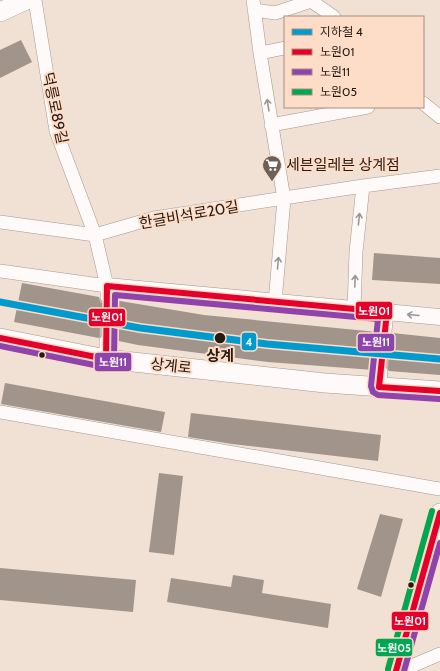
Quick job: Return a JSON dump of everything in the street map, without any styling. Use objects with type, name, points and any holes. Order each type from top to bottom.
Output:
[{"type":"main road","points":[[0,12],[26,0]]},
{"type":"main road","name":"상계로","points":[[0,338],[106,350],[325,383],[380,380],[440,391]]},
{"type":"main road","points":[[396,671],[440,513]]},
{"type":"street","name":"덕릉로89길","points":[[35,0],[56,131],[94,235]]},
{"type":"street","points":[[275,302],[284,199],[271,125],[254,5],[275,13],[311,1],[333,16]]},
{"type":"street","points":[[260,53],[284,48]]},
{"type":"street","points":[[424,105],[440,117]]},
{"type":"street","points":[[271,125],[363,108]]},
{"type":"street","name":"한글비석로20길","points":[[0,222],[94,235],[154,218],[363,186],[440,176]]},
{"type":"street","points":[[354,309],[356,252],[363,186]]},
{"type":"street","points":[[94,235],[107,292]]},
{"type":"street","points":[[0,271],[107,292],[275,302],[440,317]]},
{"type":"street","points":[[385,331],[387,312]]},
{"type":"street","points":[[0,412],[440,489]]},
{"type":"street","points":[[400,671],[440,654]]},
{"type":"building","points":[[21,40],[32,62],[0,78],[0,50]]},
{"type":"building","points":[[374,253],[440,258],[440,284],[372,280]]},
{"type":"building","name":"상계","points":[[22,283],[99,297],[100,301],[107,305],[111,304],[114,300],[204,315],[377,332],[380,337],[385,339],[389,338],[392,333],[440,338],[440,375],[389,371],[386,366],[382,364],[378,365],[373,370],[268,362],[138,345],[114,340],[110,334],[106,333],[102,334],[99,338],[14,322]]},
{"type":"building","points":[[5,383],[165,412],[161,432],[1,404]]},
{"type":"building","points":[[191,413],[381,435],[378,461],[232,444],[188,437]]},
{"type":"building","points":[[159,473],[183,476],[174,555],[149,552]]},
{"type":"building","points":[[380,514],[403,519],[381,597],[357,589]]},
{"type":"building","points":[[0,568],[136,580],[133,612],[0,600]]},
{"type":"building","points":[[233,575],[264,580],[262,593],[331,604],[328,628],[167,602],[171,578],[231,587]]},
{"type":"tunnel","points":[[106,341],[107,297]]},
{"type":"tunnel","points":[[381,372],[385,331]]},
{"type":"metro line","name":"4","points":[[0,302],[140,328],[267,344],[440,359]]},
{"type":"transit line","name":"노원01","points":[[0,338],[106,359],[107,286],[387,312],[379,387],[440,391]]},
{"type":"transit line","name":"노원11","points":[[0,346],[104,367],[109,366],[114,360],[115,295],[378,319],[371,386],[373,392],[378,395],[439,399]]},
{"type":"transit line","name":"노원05","points":[[388,669],[432,511]]},
{"type":"transit line","name":"노원01","points":[[396,671],[440,513]]},
{"type":"transit line","name":"노원11","points":[[404,671],[440,543]]},
{"type":"place","name":"세븐일레븐 상계점","points":[[272,182]]},
{"type":"place","name":"상계","points":[[220,338]]}]
